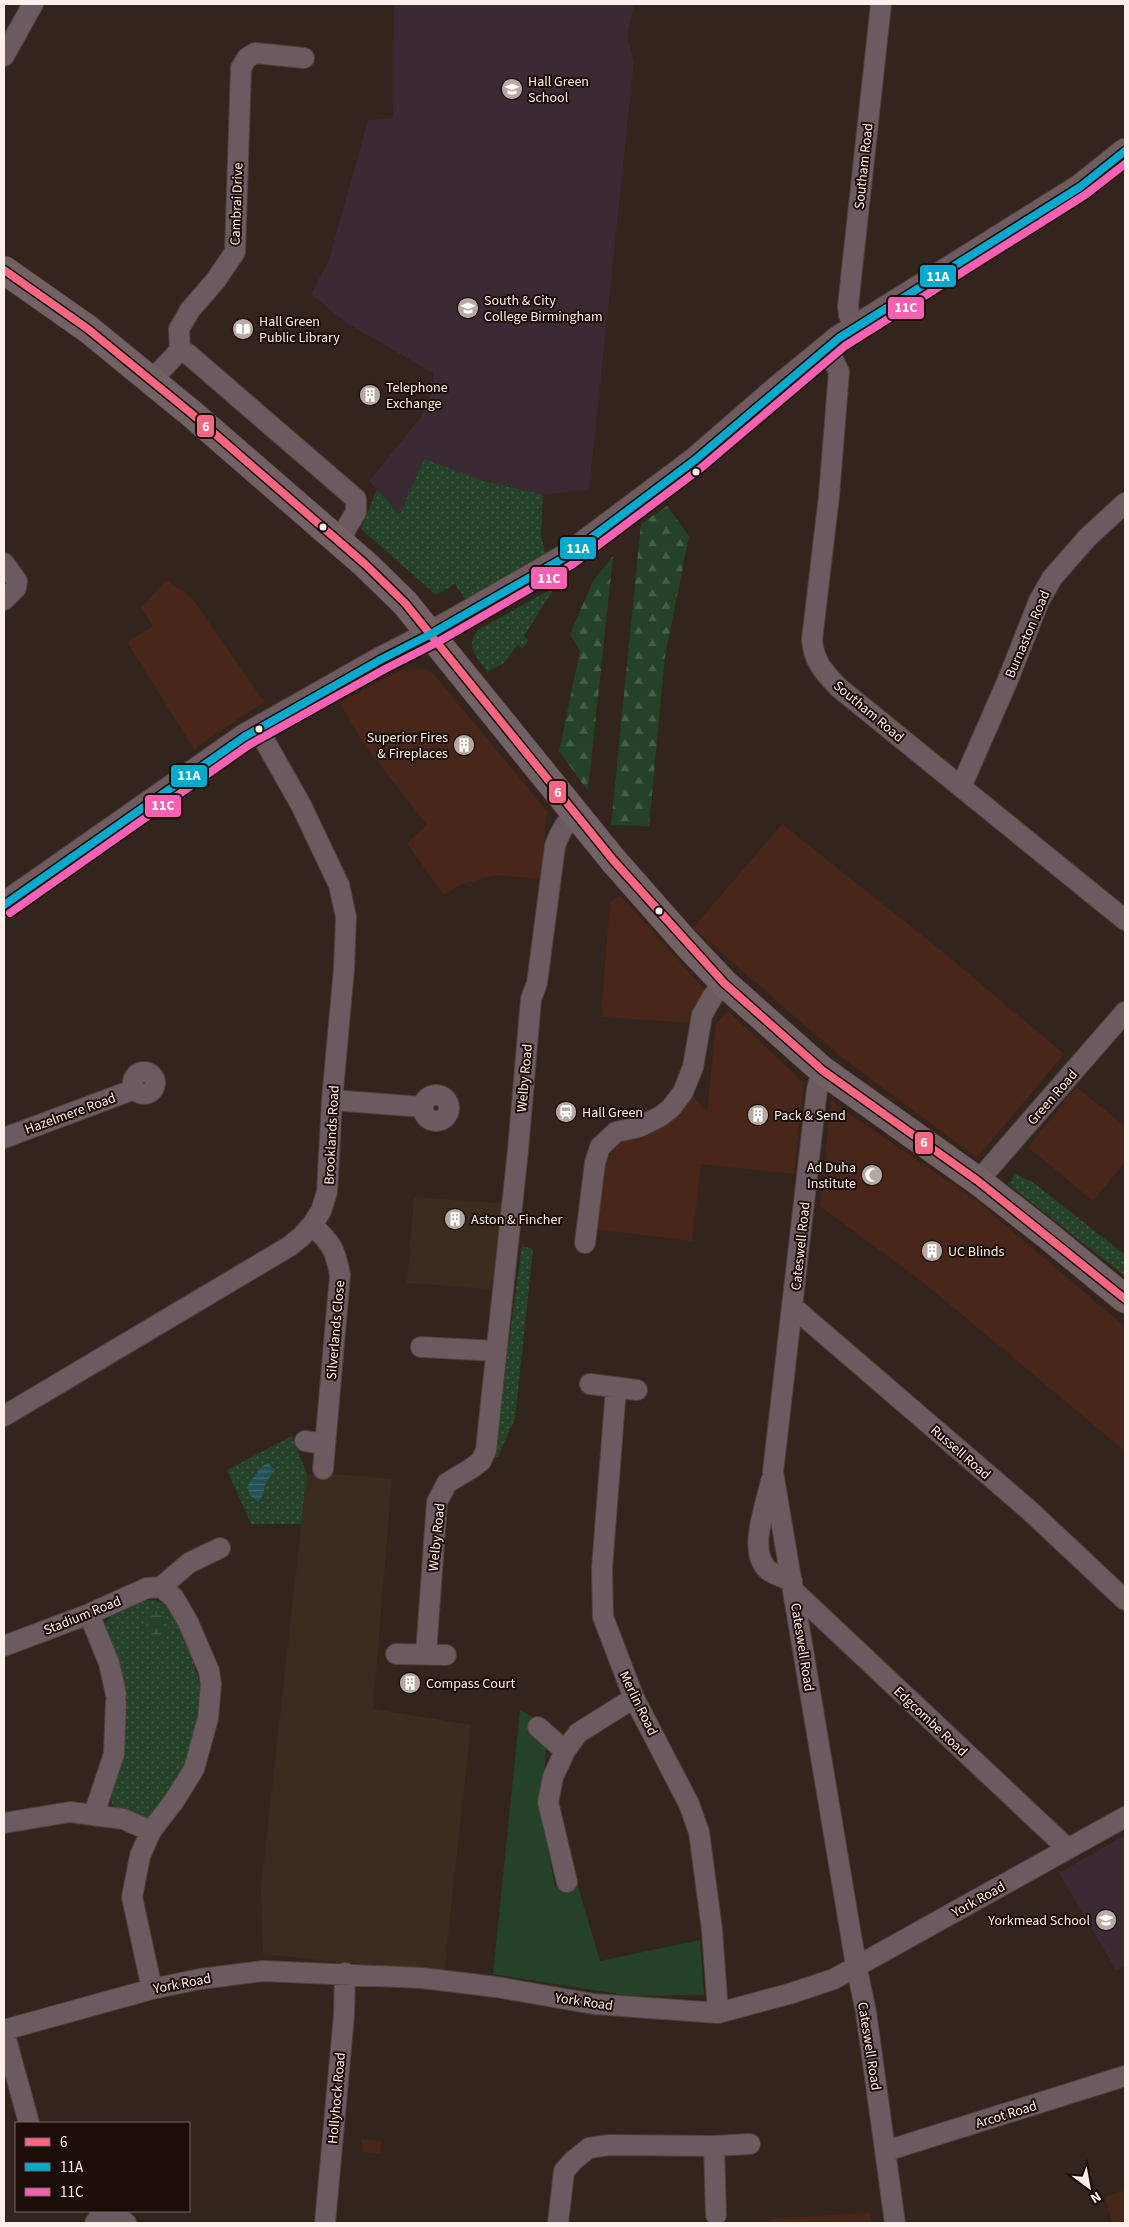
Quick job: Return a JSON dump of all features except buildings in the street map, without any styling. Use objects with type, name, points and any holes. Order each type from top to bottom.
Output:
[{"type":"highway","points":[[4,270],[88,329],[151,381],[339,540],[405,603],[613,860],[724,984],[822,1070],[978,1181],[1125,1299]]},
{"type":"main road","points":[[4,905],[56,870],[153,799],[258,729],[560,561],[695,460],[825,349],[856,326],[1080,187],[1125,151]]},
{"type":"street","points":[[4,56],[32,4]]},
{"type":"street","name":"Southam Road","points":[[856,326],[849,315],[848,306],[880,4]]},
{"type":"street","name":"Cambrai Drive","points":[[180,350],[178,329],[190,310],[216,280],[234,252],[241,68],[247,58],[255,53],[304,58]]},
{"type":"street","name":"Southam Road","points":[[825,349],[832,357],[839,372],[812,640],[813,655],[838,687],[1125,920]]},
{"type":"street","points":[[151,381],[180,350],[188,354],[356,499],[356,512],[339,540]]},
{"type":"street","name":"Burnaston Road","points":[[961,787],[1007,682],[1039,602],[1052,578],[1088,537],[1125,503]]},
{"type":"street","points":[[4,563],[17,581],[16,588],[4,600]]},
{"type":"street","name":"Brooklands Road","points":[[4,1416],[290,1246],[312,1225],[321,1211],[327,1192],[332,1100],[344,969],[346,917],[339,885],[300,805],[258,729]]},
{"type":"street","name":"Welby Road","points":[[426,1654],[437,1502],[447,1483],[481,1461],[486,1450],[531,999],[537,983],[555,846],[560,832],[578,816]]},
{"type":"street","points":[[585,1243],[594,1163],[600,1146],[616,1132],[639,1127],[661,1116],[671,1108],[684,1092],[693,1067],[702,1015],[713,996],[724,984]]},
{"type":"street","name":"Green Road","points":[[978,1181],[1125,1012]]},
{"type":"street","name":"Cateswell Road","points":[[822,1070],[817,1089],[773,1472],[794,1587],[856,1965],[866,2012],[895,2223]]},
{"type":"street","name":"Hazelmere Road","points":[[4,1138],[135,1089]]},
{"type":"street","points":[[332,1100],[422,1107]]},
{"type":"street","name":"Silverlands Close","points":[[312,1225],[331,1244],[337,1259],[340,1275],[323,1468]]},
{"type":"street","name":"Russell Road","points":[[793,1307],[1028,1510],[1117,1590],[1125,1600]]},
{"type":"street","points":[[421,1347],[497,1351]]},
{"type":"street","points":[[590,1384],[637,1390]]},
{"type":"street","name":"Merlin Road","points":[[616,1388],[602,1568],[603,1617],[634,1698],[689,1804],[698,1832],[712,1930],[718,2012]]},
{"type":"street","points":[[304,1441],[325,1444]]},
{"type":"street","name":"Edgcombe Road","points":[[773,1472],[756,1547],[760,1561],[769,1571],[794,1587],[1068,1849]]},
{"type":"street","name":"Stadium Road","points":[[4,1646],[89,1614],[147,1588],[161,1587],[189,1563],[220,1548]]},
{"type":"street","points":[[152,1989],[132,1897],[140,1856],[151,1831],[174,1801],[194,1769],[208,1718],[211,1684],[208,1671],[188,1622],[174,1598],[161,1587]]},
{"type":"street","points":[[89,1614],[109,1663],[116,1698],[114,1754],[94,1814]]},
{"type":"street","points":[[396,1654],[446,1655]]},
{"type":"street","points":[[567,1882],[548,1802],[553,1777],[565,1751],[578,1733],[634,1698]]},
{"type":"street","points":[[538,1727],[565,1751]]},
{"type":"street","points":[[4,1823],[70,1812],[123,1819],[151,1831]]},
{"type":"street","name":"York Road","points":[[4,2031],[152,1989],[200,1979],[263,1971],[345,1973],[453,1982],[496,1987],[594,2004],[718,2012],[792,1993],[834,1979],[856,1965],[1125,1817]]},
{"type":"street","name":"Hollyhock Road","points":[[325,2223],[344,2015],[345,1973]]},
{"type":"street","points":[[4,2031],[29,2122]]},
{"type":"street","name":"Arcot Road","points":[[886,2151],[1125,2076]]},
{"type":"street","points":[[558,2223],[564,2171],[589,2148],[609,2145],[714,2146],[750,2144]]},
{"type":"street","points":[[714,2146],[716,2215]]},
{"type":"street","points":[[95,2223],[103,2212]]},
{"type":"street","points":[[111,2212],[126,2223]]},
{"type":"shaded area","name":"South & City College Birmingham","points":[[394,4],[634,4],[627,36],[634,61],[589,490],[538,495],[484,481],[400,515],[369,481],[422,416],[434,388],[433,373],[345,322],[311,294],[329,260],[368,120],[393,118]]},
{"type":"shaded area","points":[[166,580],[192,598],[264,702],[194,749],[127,642],[153,626],[141,608]]},
{"type":"shaded area","points":[[421,669],[431,671],[547,811],[541,879],[497,875],[461,884],[444,895],[407,843],[427,825],[363,743],[340,703],[400,670]]},
{"type":"shaded area","points":[[782,824],[938,948],[1064,1054],[977,1158],[840,1056],[693,928]]},
{"type":"shaded area","points":[[620,895],[705,990],[694,1023],[601,1017],[610,902]]},
{"type":"shaded area","points":[[728,1011],[804,1083],[794,1174],[701,1164],[692,1241],[594,1229],[603,1173],[614,1147],[627,1139],[640,1139],[652,1133],[694,1097],[707,1113],[716,1024]]},
{"type":"shaded area","points":[[1076,1087],[1125,1126],[1125,1162],[1093,1201],[1028,1147]]},
{"type":"shaded area","points":[[831,1101],[977,1201],[1125,1327],[1125,1451],[924,1283],[820,1206]]},
{"type":"shaded area","points":[[414,1197],[507,1204],[500,1255],[490,1289],[407,1283]]},
{"type":"shaded area","points":[[307,1474],[351,1475],[392,1479],[373,1709],[471,1725],[444,1973],[263,1954],[261,1889]]},
{"type":"shaded area","name":"Yorkmead School","points":[[1125,1835],[1125,1966],[1116,1970],[1059,1873]]},
{"type":"shaded area","points":[[362,2139],[381,2141],[380,2154],[361,2152]]},
{"type":"shaded area","points":[[1125,2190],[1125,2223],[1112,2223],[1105,2197]]},
{"type":"shaded area","points":[[870,2213],[872,2223],[761,2223],[777,2218]]},
{"type":"green space","points":[[424,459],[484,481],[543,495],[541,535],[545,553],[465,599],[455,584],[436,595],[361,529],[377,489],[400,515]]},
{"type":"green space","points":[[667,506],[689,536],[665,656],[649,826],[611,825],[641,524]]},
{"type":"green space","points":[[613,556],[588,791],[559,751],[580,651],[570,634],[593,581]]},
{"type":"green space","points":[[555,587],[524,636],[529,640],[523,648],[517,645],[504,663],[487,672],[472,647],[472,641],[478,630]]},
{"type":"green space","points":[[1016,1174],[1034,1183],[1125,1255],[1125,1276],[1008,1184]]},
{"type":"green space","points":[[522,1246],[533,1249],[515,1418],[498,1457],[493,1458]]},
{"type":"green space","points":[[292,1436],[307,1474],[301,1524],[251,1524],[227,1470]]},
{"type":"green space","points":[[139,1600],[155,1600],[164,1604],[182,1626],[200,1684],[200,1716],[183,1775],[149,1820],[119,1811],[112,1804],[110,1793],[119,1753],[103,1626],[119,1610]]},
{"type":"green space","points":[[157,1608],[165,1616],[169,1632],[161,1642],[150,1637],[146,1624],[149,1613]]},
{"type":"green space","points":[[520,1710],[535,1718],[527,1732],[546,1748],[541,1813],[555,1887],[577,1883],[600,1961],[700,1940],[704,1995],[631,1996],[493,1974]]},
{"type":"water","points":[[268,1463],[275,1470],[265,1484],[263,1495],[258,1502],[249,1494],[248,1485],[260,1468]]},
{"type":"transit line","name":"11A","points":[[4,905],[244,737],[380,660],[431,634],[567,556],[695,460],[839,338],[1080,187],[1125,151]]},
{"type":"transit line","name":"11C","points":[[10,913],[249,745],[385,669],[436,643],[573,564],[701,468],[845,346],[1085,195],[1125,164]]},
{"type":"transit line","name":"6","points":[[4,270],[88,329],[192,414],[365,564],[405,603],[613,860],[724,983],[822,1070],[978,1181],[1125,1299]]},
{"type":"place","name":"Hall Green School","points":[[512,89]]},
{"type":"place","name":"South & City College Birmingham","points":[[468,308]]},
{"type":"place","name":"Hall Green Public Library","points":[[243,329]]},
{"type":"place","name":"Telephone Exchange","points":[[370,395]]},
{"type":"place","name":"Superior Fires & Fireplaces","points":[[464,745]]},
{"type":"place","name":"Hall Green","points":[[566,1112]]},
{"type":"place","name":"Pack & Send","points":[[758,1115]]},
{"type":"place","name":"Ad Duha Institute","points":[[872,1175]]},
{"type":"place","name":"Aston & Fincher","points":[[455,1219]]},
{"type":"place","name":"UC Blinds","points":[[932,1251]]},
{"type":"place","name":"Compass Court","points":[[410,1683]]},
{"type":"place","name":"Yorkmead School","points":[[1106,1920]]}]
